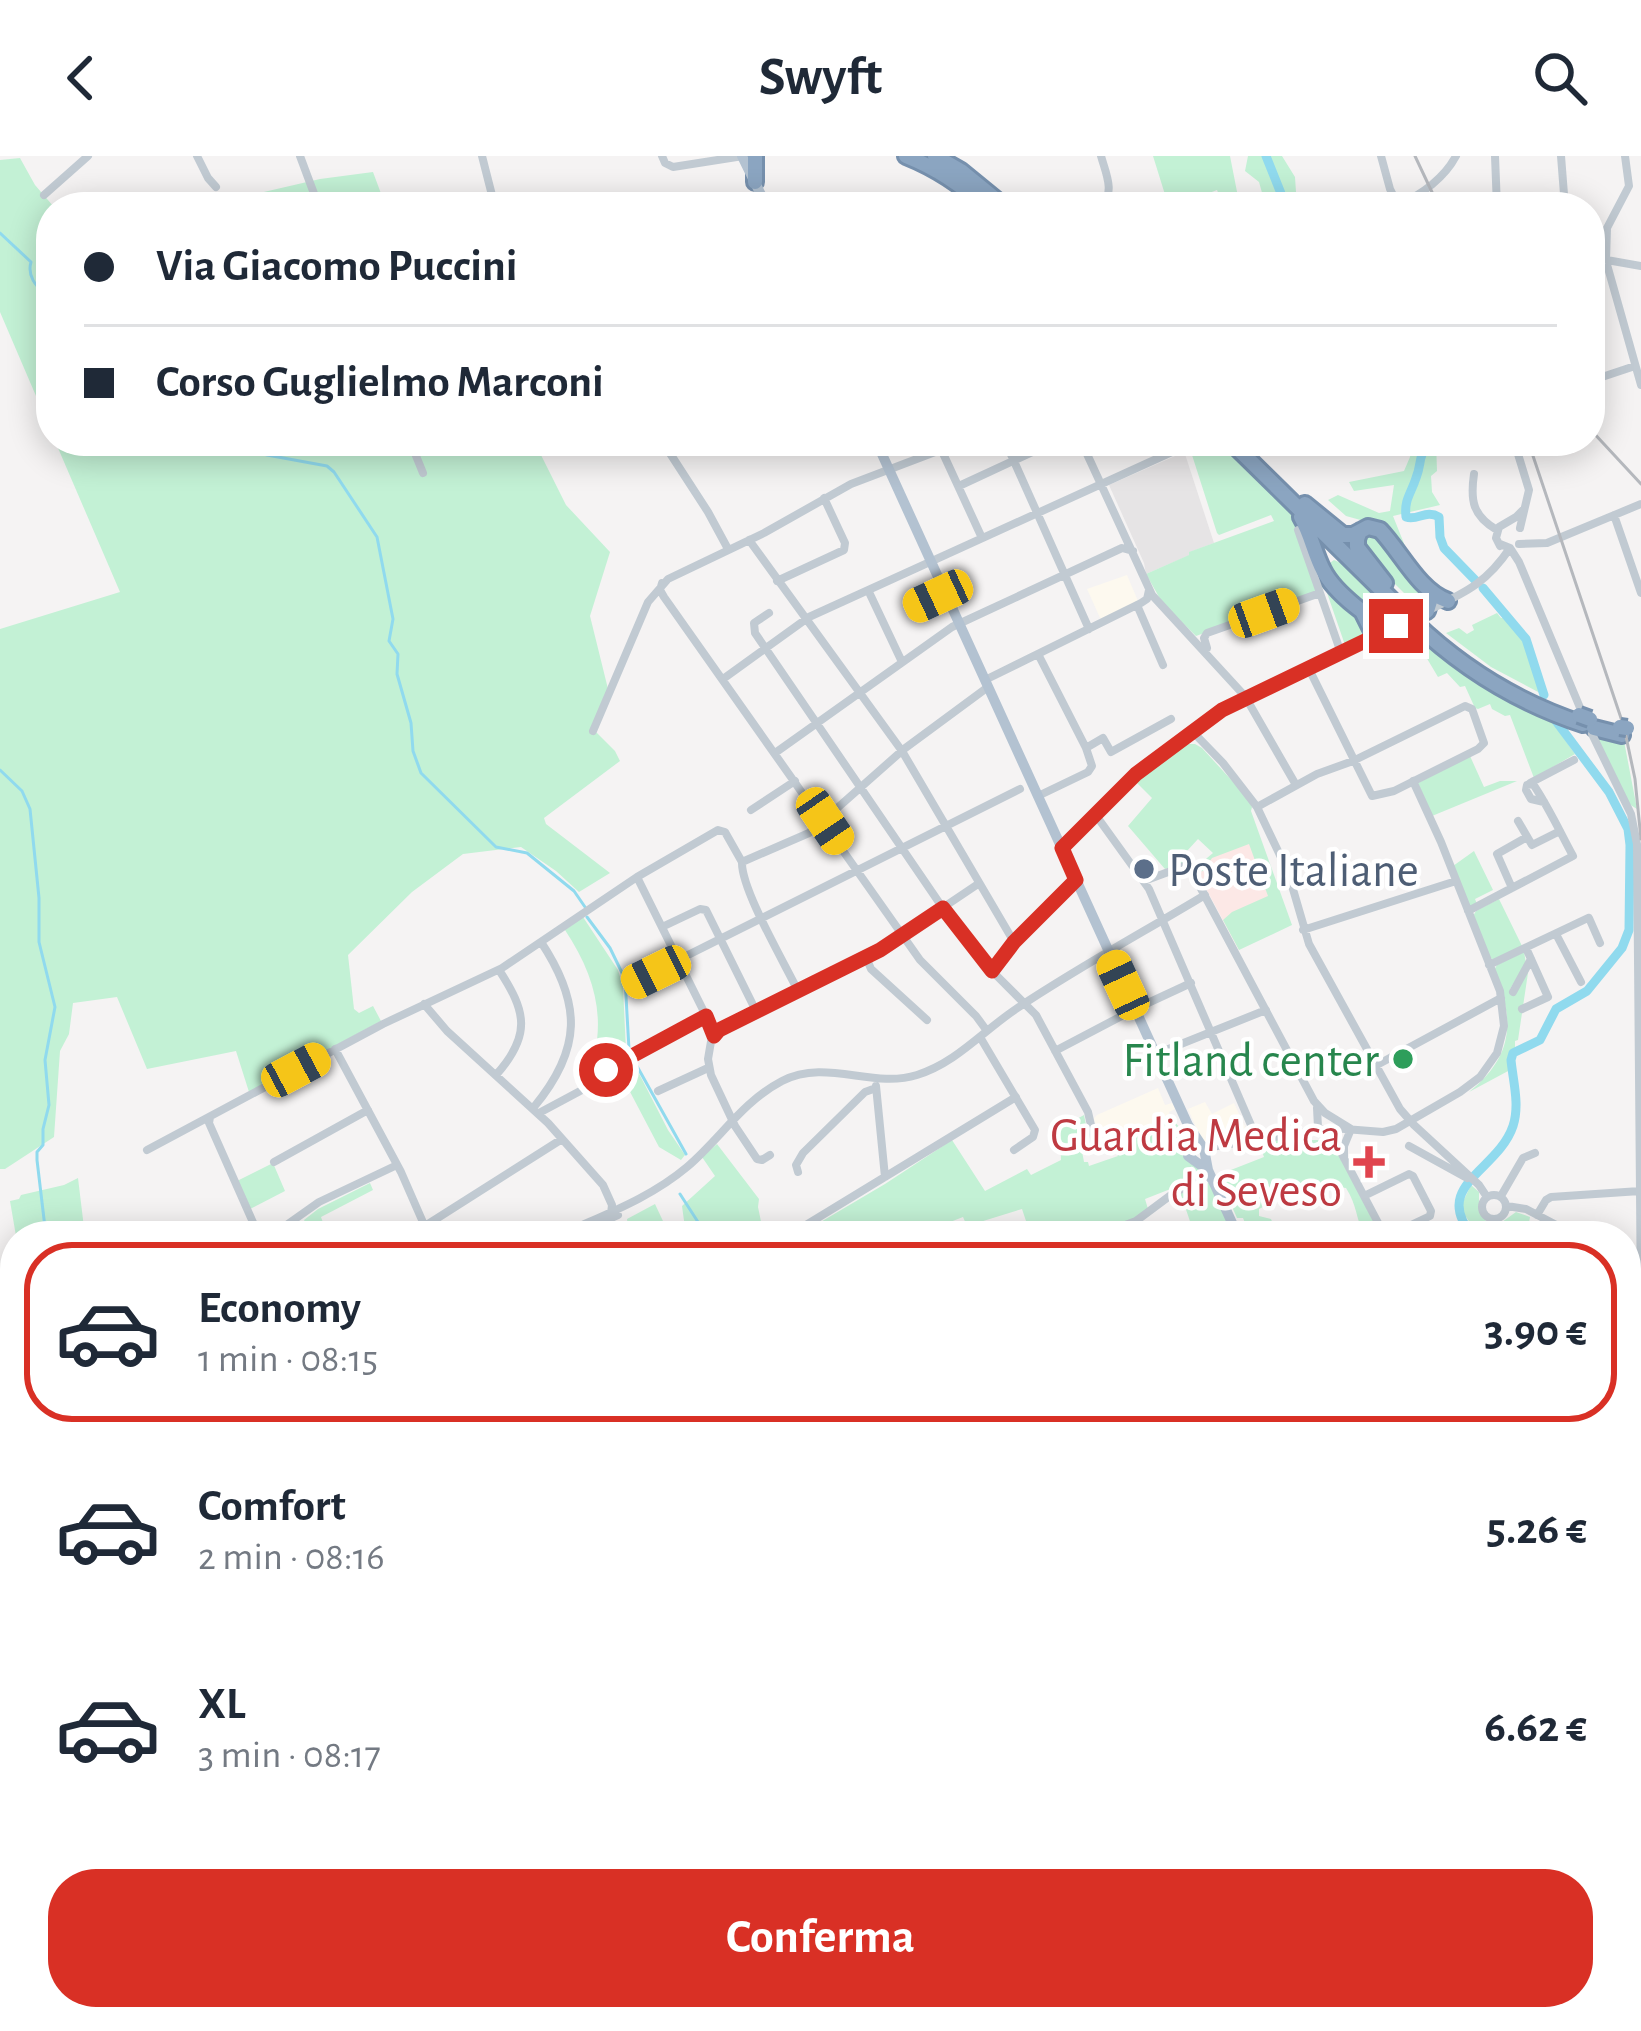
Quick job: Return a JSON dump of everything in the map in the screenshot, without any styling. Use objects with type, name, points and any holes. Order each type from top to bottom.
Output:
[{"type":"highway","points":[[755,156],[755,182]]},
{"type":"highway","points":[[934,156],[982,187]]},
{"type":"highway","points":[[949,156],[988,192]]},
{"type":"highway","points":[[906,157],[936,169],[969,192]]},
{"type":"highway","points":[[1245,456],[1382,586]]},
{"type":"highway","points":[[1256,456],[1382,586]]},
{"type":"highway","points":[[1288,498],[1305,523],[1325,574],[1360,609],[1375,633],[1426,608]]},
{"type":"highway","points":[[1305,504],[1343,535],[1371,527],[1382,532],[1426,608],[1472,670],[1513,695],[1630,733]]},
{"type":"highway","points":[[1360,531],[1359,550],[1382,586]]},
{"type":"highway","points":[[1325,574],[1326,561],[1339,558],[1426,608]]},
{"type":"main road","points":[[742,156],[760,192]]},
{"type":"main road","points":[[883,456],[1030,789],[1062,848],[1231,1221]]},
{"type":"street","points":[[46,192],[88,156]]},
{"type":"street","points":[[197,156],[216,187]]},
{"type":"street","points":[[299,156],[313,192]]},
{"type":"street","points":[[482,156],[491,192]]},
{"type":"street","points":[[662,156],[673,167],[742,156]]},
{"type":"street","points":[[1382,156],[1392,192]]},
{"type":"street","points":[[1416,192],[1449,169],[1456,156]]},
{"type":"street","points":[[1493,156],[1497,192]]},
{"type":"street","points":[[1561,156],[1564,192]]},
{"type":"street","points":[[1625,156],[1629,186],[1607,228],[1606,261],[1636,348],[1641,384]]},
{"type":"street","points":[[1103,157],[1108,192]]},
{"type":"street","points":[[1606,261],[1641,266]]},
{"type":"street","points":[[1605,376],[1635,366]]},
{"type":"street","points":[[416,456],[422,473]]},
{"type":"street","points":[[672,456],[728,549]]},
{"type":"street","points":[[593,731],[648,602],[662,584],[824,498],[923,456]]},
{"type":"street","points":[[944,456],[982,538]]},
{"type":"street","points":[[1011,456],[1089,629]]},
{"type":"street","points":[[958,486],[1024,456]]},
{"type":"street","points":[[1088,456],[1149,589],[1232,681],[1296,785]]},
{"type":"street","points":[[722,679],[805,619],[1163,456]]},
{"type":"street","points":[[1426,608],[1480,584],[1512,545],[1521,530],[1528,497],[1519,456]]},
{"type":"street","points":[[1474,474],[1475,512],[1497,530]]},
{"type":"street","points":[[777,581],[844,550],[824,498]]},
{"type":"street","points":[[1524,509],[1502,524],[1496,538],[1512,545],[1547,543],[1641,504]]},
{"type":"street","points":[[1614,515],[1641,593]]},
{"type":"street","points":[[1510,522],[1534,544]]},
{"type":"street","points":[[1298,530],[1341,653]]},
{"type":"street","points":[[749,541],[902,751],[1014,942]]},
{"type":"street","points":[[1512,545],[1630,810],[1637,844],[1640,1191],[1553,1196],[1538,1215]]},
{"type":"street","points":[[775,753],[960,623],[1122,548],[1132,551]]},
{"type":"street","points":[[1497,567],[1519,563]]},
{"type":"street","points":[[662,584],[662,593],[915,952],[980,1020],[1035,1134],[1014,1150]]},
{"type":"street","points":[[1149,589],[1141,603],[1163,665]]},
{"type":"street","points":[[868,590],[902,662]]},
{"type":"street","points":[[914,606],[945,593]]},
{"type":"street","points":[[1208,652],[1207,633],[1320,593]]},
{"type":"street","points":[[798,991],[740,868],[742,862],[800,838],[825,821],[902,751],[987,684],[1141,603],[1158,603]]},
{"type":"street","points":[[770,613],[752,626],[765,648],[943,908],[992,971],[1036,1015],[1088,1112],[1095,1143]]},
{"type":"street","points":[[1062,848],[1136,774],[1241,698],[1375,633]]},
{"type":"street","points":[[632,983],[946,826],[1030,789],[1088,772],[1092,764],[1086,748],[1038,654]]},
{"type":"street","points":[[1257,807],[1316,774],[1354,761],[1465,706],[1472,709],[1483,745],[1382,796],[1372,796],[1354,761],[1309,669]]},
{"type":"street","points":[[1086,748],[1103,738],[1111,752],[1171,719]]},
{"type":"street","points":[[1193,732],[1257,807],[1288,872],[1303,929],[1400,1108],[1486,1197]]},
{"type":"street","points":[[1468,911],[1573,856],[1534,785],[1529,784],[1574,760]]},
{"type":"street","points":[[751,810],[795,781]]},
{"type":"street","points":[[1383,1132],[1473,1083],[1493,1060],[1502,1035],[1502,998],[1413,781]]},
{"type":"street","points":[[1630,810],[1641,814]]},
{"type":"street","points":[[1097,812],[1144,880],[1164,920],[1257,1139]]},
{"type":"street","points":[[1518,821],[1533,845],[1560,831]]},
{"type":"street","points":[[147,1150],[335,1049],[499,970],[637,877],[715,832],[722,830],[742,862]]},
{"type":"street","points":[[1512,888],[1497,854],[1527,837]]},
{"type":"street","points":[[1144,880],[1187,865],[1314,1101],[1352,1129]]},
{"type":"street","points":[[637,877],[714,1034],[708,1067],[731,1119],[759,1160],[770,1155]]},
{"type":"street","points":[[992,971],[1076,880]]},
{"type":"street","points":[[1303,929],[1456,881]]},
{"type":"street","points":[[714,1034],[880,950],[978,884]]},
{"type":"street","points":[[603,1221],[647,1201],[771,1087],[799,1074],[822,1071],[876,1083],[929,1070],[1024,1004],[1205,895]]},
{"type":"street","points":[[662,927],[704,908],[756,1011]]},
{"type":"street","points":[[1490,965],[1590,918],[1600,943]]},
{"type":"street","points":[[1556,934],[1581,982]]},
{"type":"street","points":[[537,1110],[559,1073],[571,1031],[565,986],[541,942]]},
{"type":"street","points":[[1522,1009],[1548,997],[1526,948]]},
{"type":"street","points":[[880,950],[915,952]]},
{"type":"street","points":[[866,957],[872,970],[927,1020]]},
{"type":"street","points":[[1513,992],[1531,959]]},
{"type":"street","points":[[496,1075],[514,1052],[521,1026],[519,1003],[499,970]]},
{"type":"street","points":[[1054,1051],[1191,983]]},
{"type":"street","points":[[1375,1066],[1502,998]]},
{"type":"street","points":[[424,1004],[447,1031],[537,1110],[605,1191],[610,1209]]},
{"type":"street","points":[[1155,1054],[1265,1010]]},
{"type":"street","points":[[537,1110],[582,1090],[609,1067],[706,1016]]},
{"type":"street","points":[[335,1049],[422,1221]]},
{"type":"street","points":[[658,1091],[708,1067]]},
{"type":"street","points":[[798,1172],[796,1165],[803,1153],[876,1083]]},
{"type":"street","points":[[876,1083],[885,1177]]},
{"type":"street","points":[[813,1221],[1016,1097]]},
{"type":"street","points":[[1314,1101],[1317,1127],[1333,1138],[1376,1221]]},
{"type":"street","points":[[1396,1129],[1400,1108]]},
{"type":"street","points":[[1429,1109],[1421,1122],[1431,1141]]},
{"type":"street","points":[[274,1162],[368,1110]]},
{"type":"street","points":[[211,1116],[209,1123],[252,1221]]},
{"type":"street","points":[[1200,1151],[1317,1127],[1408,1130],[1431,1141]]},
{"type":"street","points":[[1344,1157],[1352,1129]]},
{"type":"street","points":[[442,1221],[562,1139]]},
{"type":"street","points":[[1409,1146],[1470,1178]]},
{"type":"street","points":[[1501,1196],[1523,1158],[1534,1154]]},
{"type":"street","points":[[1440,1163],[1450,1158]]},
{"type":"street","points":[[293,1221],[319,1202],[397,1165]]},
{"type":"street","points":[[1136,1221],[1209,1174]]},
{"type":"street","points":[[1364,1196],[1413,1175],[1431,1211],[1419,1221]]},
{"type":"street","points":[[591,1221],[663,1185]]},
{"type":"street","points":[[1486,1197],[1501,1196]]},
{"type":"street","points":[[1486,1197],[1482,1208],[1490,1219],[1502,1217],[1506,1206],[1501,1196]]},
{"type":"street","points":[[591,1221],[610,1209],[647,1201]]},
{"type":"street","points":[[1506,1206],[1526,1209],[1549,1221]]},
{"type":"shaded area","points":[[1175,456],[1186,456],[1214,543],[1146,574],[1109,485]]},
{"type":"shaded area","points":[[1127,575],[1138,601],[1101,620],[1087,589]]},
{"type":"shaded area","points":[[1250,839],[1273,904],[1239,950],[1195,868],[1222,844]]},
{"type":"shaded area","points":[[1158,1088],[1165,1105],[1172,1103],[1175,1109],[1169,1112],[1171,1118],[1111,1144],[1108,1137],[1098,1135],[1097,1115]]},
{"type":"shaded area","points":[[1205,1102],[1212,1114],[1234,1103],[1249,1135],[1208,1144],[1202,1141],[1188,1109]]},
{"type":"green space","points":[[1153,156],[1230,156],[1237,192],[1164,192]]},
{"type":"green space","points":[[1248,156],[1282,156],[1295,177],[1296,192],[1262,192],[1259,182],[1245,171]]},
{"type":"green space","points":[[20,158],[41,192],[36,192],[36,396],[0,312],[0,160]]},
{"type":"green space","points":[[373,172],[380,192],[264,192]]},
{"type":"green space","points":[[61,456],[542,456],[566,505],[610,552],[590,616],[609,693],[595,731],[620,761],[544,818],[610,873],[579,892],[521,847],[463,854],[412,892],[348,955],[354,1009],[359,1013],[373,1006],[381,1021],[249,1092],[236,1051],[147,1069],[117,997],[73,1003],[69,1034],[60,1051],[54,1137],[0,1169],[0,629],[120,592]]},
{"type":"green space","points":[[1192,456],[1232,456],[1295,516],[1320,570],[1364,619],[1367,633],[1345,645],[1326,590],[1320,586],[1318,591],[1196,636],[1163,604],[1146,574],[1189,552],[1274,521],[1271,515],[1217,533]]},
{"type":"green space","points":[[1436,456],[1432,492],[1440,505],[1393,516],[1405,546],[1400,549],[1375,524],[1346,516],[1328,500],[1338,495],[1379,513],[1390,511],[1394,485],[1354,491],[1349,482],[1404,471],[1410,457]]},
{"type":"green space","points":[[1373,531],[1427,594],[1421,610],[1363,552],[1359,540]]},
{"type":"green space","points":[[1334,560],[1402,619],[1390,623],[1344,591],[1327,565]]},
{"type":"green space","points":[[1497,613],[1507,618],[1525,646],[1540,693],[1491,667],[1446,633],[1459,628],[1467,634],[1474,630],[1472,625]]},
{"type":"green space","points":[[1407,625],[1495,691],[1550,719],[1575,754],[1534,778],[1510,715],[1490,704],[1475,708],[1465,686],[1460,687],[1447,673],[1438,677]]},
{"type":"green space","points":[[1596,735],[1624,741],[1637,809],[1629,804]]},
{"type":"green space","points":[[1184,744],[1202,748],[1246,796],[1292,925],[1239,950],[1223,920],[1268,896],[1249,844],[1212,858],[1198,872],[1195,868],[1213,853],[1198,839],[1183,863],[1165,869],[1128,826],[1152,798],[1133,779]]},
{"type":"green space","points":[[1470,756],[1484,787],[1517,781],[1432,816],[1418,783]]},
{"type":"green space","points":[[1474,851],[1493,890],[1475,899],[1477,904],[1472,906],[1467,904],[1453,866]]},
{"type":"green space","points":[[1499,899],[1522,946],[1495,960],[1473,916]]},
{"type":"green space","points":[[583,917],[618,970],[626,1051],[585,1084],[597,1043],[596,1004],[585,967],[565,930]]},
{"type":"green space","points":[[1524,952],[1526,963],[1510,989],[1513,992],[1529,966],[1515,1041],[1515,1047],[1520,1046],[1509,1053],[1510,1070],[1469,1092],[1495,1065],[1506,1036],[1505,1005],[1494,970]]},
{"type":"green space","points":[[631,1058],[685,1155],[681,1160],[659,1147],[628,1088],[611,1069]]},
{"type":"green space","points":[[1084,1115],[1089,1139],[1081,1146],[1089,1166],[1118,1156],[1111,1144],[1171,1118],[1191,1145],[1201,1177],[1145,1199],[1148,1209],[1128,1221],[1026,1221],[1022,1209],[983,1221],[963,1217],[953,1221],[822,1221],[952,1140],[985,1191],[1027,1169],[1031,1175],[1061,1160],[1060,1128]]},
{"type":"green space","points":[[1304,1135],[1307,1140],[1324,1140],[1324,1136],[1332,1141],[1373,1221],[1359,1221],[1346,1188],[1334,1187],[1301,1191],[1259,1209],[1259,1216],[1272,1221],[1237,1218],[1218,1175],[1264,1157],[1259,1143]]},
{"type":"green space","points":[[717,1144],[759,1199],[761,1221],[684,1221],[682,1206],[715,1176],[702,1157]]},
{"type":"green space","points":[[273,1163],[285,1191],[250,1209],[237,1181]]},
{"type":"green space","points":[[78,1178],[83,1221],[13,1221],[10,1201]]},
{"type":"green space","points":[[370,1183],[373,1190],[321,1217],[322,1221],[304,1221]]},
{"type":"green space","points":[[1210,1183],[1227,1221],[1190,1221],[1180,1192]]},
{"type":"green space","points":[[1471,1185],[1479,1192],[1479,1210],[1486,1221],[1469,1221],[1460,1208]]},
{"type":"green space","points":[[655,1204],[663,1221],[627,1221],[627,1219]]},
{"type":"green space","points":[[1516,1212],[1530,1217],[1529,1221],[1503,1221]]},
{"type":"waterway","points":[[1266,156],[1280,192]]},
{"type":"waterway","points":[[0,233],[31,262],[36,284]]},
{"type":"waterway","points":[[272,456],[327,466],[377,537],[393,619],[389,641],[398,654],[397,674],[421,773],[496,847],[527,853],[574,891],[585,907]]},
{"type":"waterway","points":[[1422,456],[1406,517],[1439,517],[1444,548],[1477,582]]},
{"type":"waterway","points":[[1483,588],[1526,639],[1544,695]]},
{"type":"waterway","points":[[1463,1221],[1459,1204],[1463,1191],[1513,1126],[1513,1053],[1540,1040],[1556,1009],[1587,991],[1622,948],[1629,930],[1628,829],[1609,792],[1556,721]]},
{"type":"waterway","points":[[0,770],[22,791],[30,809],[39,942],[55,1007],[45,1060],[49,1105],[43,1145],[37,1152],[44,1221]]},
{"type":"waterway","points":[[587,917],[625,979],[629,1049]]},
{"type":"waterway","points":[[633,1059],[686,1154]]},
{"type":"waterway","points":[[680,1194],[697,1221]]},
{"type":"railway","points":[[1415,156],[1432,192]]},
{"type":"railway","points":[[1605,445],[1641,484]]},
{"type":"railway","points":[[1533,456],[1624,727],[1641,839]]},
{"type":"place","name":"Poste Italiane","points":[[1144,869]]},
{"type":"place","name":"Fitland center","points":[[1403,1059]]},
{"type":"place","name":"Guardia Medica di Seveso","points":[[1369,1162]]},
{"type":"route","points":[[606,1070],[706,1016],[714,1036],[880,950],[943,908],[992,971],[1076,880],[1062,848],[1136,774],[1222,710],[1396,626]]}]
